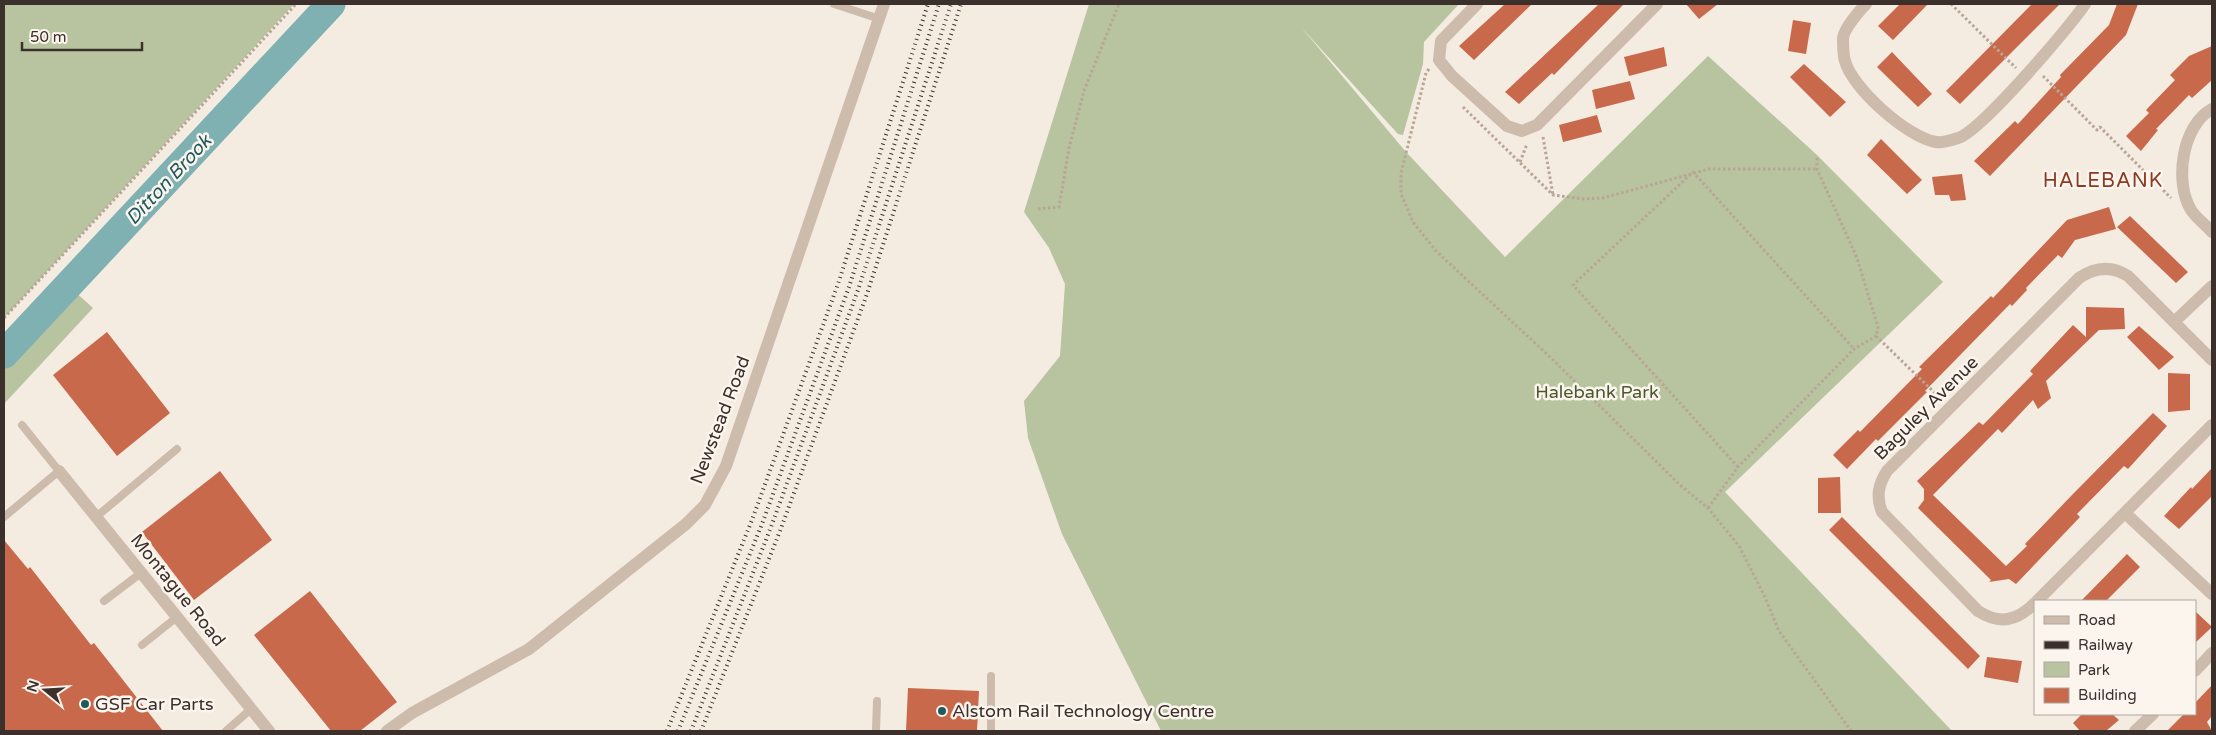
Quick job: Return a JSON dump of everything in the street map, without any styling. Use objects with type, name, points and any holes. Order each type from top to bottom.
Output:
[{"type":"street","name":"Newstead Road","points":[[387,731],[412,713],[529,649],[686,524],[705,505],[726,466],[884,4]]},
{"type":"street","points":[[1477,4],[1441,40],[1439,60],[1452,76],[1507,126],[1522,131],[1537,125],[1657,4]]},
{"type":"street","points":[[1866,4],[1843,36],[1845,62],[1863,90],[1907,131],[1936,142],[1960,138],[1982,120],[2071,25],[2085,4]]},
{"type":"street","points":[[2212,108],[2206,112],[2191,133],[2182,159],[2182,182],[2191,210],[2212,232]]},
{"type":"street","name":"Baguley Avenue","points":[[2034,604],[2025,613],[2008,620],[2000,620],[1985,615],[1964,597],[1882,512],[1879,504],[1879,488],[1887,471],[2079,278],[2095,269],[2112,268],[2120,271],[2212,360]]},
{"type":"street","points":[[2174,322],[2212,286]]},
{"type":"street","name":"Baguley Avenue","points":[[2038,600],[2212,425]]},
{"type":"street","name":"Montague Road","points":[[59,471],[269,731]]},
{"type":"street","points":[[2125,513],[2212,594]]},
{"type":"street","points":[[2196,670],[2212,653]]},
{"type":"street","points":[[2136,731],[2152,715]]},
{"type":"lane","points":[[834,4],[880,20]]},
{"type":"lane","points":[[4,517],[59,471],[22,425]]},
{"type":"lane","points":[[96,517],[177,449]]},
{"type":"lane","points":[[104,600],[141,573]]},
{"type":"lane","points":[[142,645],[177,617]]},
{"type":"lane","points":[[991,676],[991,731]]},
{"type":"lane","points":[[876,731],[877,702]]},
{"type":"lane","points":[[226,731],[251,709]]},
{"type":"path","points":[[4,318],[296,4]]},
{"type":"path","points":[[1038,209],[1059,207],[1069,148],[1084,92],[1119,4]]},
{"type":"path","points":[[1951,4],[2023,76]]},
{"type":"path","points":[[1439,60],[1428,70],[1401,173],[1401,194],[1413,222],[1436,251],[1550,357],[1680,485],[1708,508],[1740,546],[1766,597],[1779,631],[1851,731]]},
{"type":"path","points":[[2033,66],[2097,130],[2100,127],[2176,203],[2191,210]]},
{"type":"path","points":[[1428,70],[1433,78]]},
{"type":"path","points":[[1460,104],[1553,195],[1584,199],[1603,198],[1709,168],[1817,169]]},
{"type":"path","points":[[1537,125],[1542,131],[1553,195]]},
{"type":"path","points":[[1520,162],[1527,141]]},
{"type":"path","points":[[1708,508],[1738,467],[1854,349],[1876,336],[1878,328],[1857,258],[1817,169],[1817,158]]},
{"type":"path","points":[[1693,172],[1573,285],[1738,467]]},
{"type":"path","points":[[1693,172],[1854,349]]},
{"type":"path","points":[[1876,336],[1951,408]]},
{"type":"green space","points":[[4,4],[294,4],[4,318]]},
{"type":"green space","name":"Halebank Park","points":[[1089,4],[1459,4],[1424,42],[1423,64],[1403,135],[1398,134],[1301,27],[1406,152],[1505,257],[1708,56],[1817,155],[1943,282],[1725,492],[1952,731],[1161,731],[1062,534],[1028,438],[1024,401],[1060,356],[1065,284],[1049,248],[1024,212]]},
{"type":"green space","points":[[72,289],[93,308],[4,404],[4,362]]},
{"type":"building","points":[[1505,4],[1532,4],[1474,60],[1459,46]]},
{"type":"building","points":[[1599,4],[1624,4],[1554,75],[1552,73],[1519,104],[1505,92]]},
{"type":"building","points":[[1686,4],[1718,4],[1699,19]]},
{"type":"building","points":[[1900,4],[1928,4],[1893,40],[1878,26]]},
{"type":"building","points":[[2032,4],[2060,4],[1960,104],[1946,91]]},
{"type":"building","points":[[2117,4],[2138,4],[2126,35],[1990,176],[1974,161],[2015,121],[2018,124],[2061,77],[2060,75],[2109,25]]},
{"type":"building","points":[[1793,20],[1811,23],[1806,54],[1788,51]]},
{"type":"building","points":[[2212,46],[2212,80],[2192,98],[2189,95],[2156,129],[2158,130],[2141,151],[2126,136],[2149,113],[2146,110],[2175,80],[2170,75],[2189,56]]},
{"type":"building","points":[[1664,47],[1667,66],[1629,76],[1624,57]]},
{"type":"building","points":[[1892,52],[1932,94],[1918,107],[1877,67]]},
{"type":"building","points":[[1804,64],[1846,102],[1830,117],[1790,77]]},
{"type":"building","points":[[1630,81],[1635,99],[1596,109],[1592,90]]},
{"type":"building","points":[[1597,115],[1602,132],[1563,142],[1559,125]]},
{"type":"building","points":[[1881,139],[1922,180],[1907,194],[1867,155]]},
{"type":"building","points":[[1962,174],[1966,200],[1951,201],[1949,195],[1935,195],[1932,177]]},
{"type":"building","points":[[2109,207],[2116,229],[2075,240],[2062,258],[2058,255],[2026,288],[2027,290],[2012,306],[2010,304],[1925,391],[1927,392],[1878,441],[1876,439],[1847,469],[1833,455],[1858,430],[1860,432],[1922,369],[1919,367],[1991,296],[1993,298],[2067,220]]},
{"type":"building","points":[[2130,216],[2188,272],[2176,283],[2117,227]]},
{"type":"building","points":[[2086,307],[2124,308],[2125,329],[2099,330],[2046,381],[2051,398],[2038,409],[2033,400],[2002,433],[1998,429],[1933,495],[2006,566],[2027,546],[2025,544],[2072,495],[2153,413],[2167,426],[2128,469],[2124,466],[2077,514],[2080,517],[2016,584],[2009,579],[1989,582],[1991,580],[1918,508],[1924,500],[1924,489],[1917,481],[1979,422],[1983,425],[2033,374],[2030,371],[2073,325],[2086,337]]},
{"type":"building","points":[[2139,326],[2174,357],[2159,370],[2127,337]]},
{"type":"building","points":[[107,332],[170,413],[117,456],[53,375]]},
{"type":"building","points":[[2168,373],[2190,374],[2190,410],[2168,412]]},
{"type":"building","points":[[2212,468],[2212,496],[2179,529],[2164,516]]},
{"type":"building","points":[[220,471],[272,540],[194,600],[142,532]]},
{"type":"building","points":[[1840,477],[1841,513],[1818,513],[1818,478]]},
{"type":"building","points":[[1842,517],[1980,656],[1968,669],[1829,530]]},
{"type":"building","points":[[4,540],[28,569],[30,567],[91,645],[94,643],[163,731],[4,731]]},
{"type":"building","points":[[2127,554],[2140,567],[2107,600],[2082,600]]},
{"type":"building","points":[[310,591],[397,702],[360,731],[331,731],[254,635]]},
{"type":"building","points":[[2196,612],[2212,627],[2196,642]]},
{"type":"building","points":[[1987,657],[2022,661],[2018,683],[1984,677]]},
{"type":"building","points":[[2212,685],[2212,716],[2207,722],[2212,731],[2167,731],[2183,715],[2196,715],[2196,702]]},
{"type":"building","name":"Alstom Rail Technology Centre","points":[[908,688],[979,691],[977,731],[906,731]]},
{"type":"building","points":[[2081,715],[2113,715],[2119,720],[2106,731],[2080,731],[2073,723]]},
{"type":"waterway","name":"Ditton Brook","points":[[4,354],[331,4]]},
{"type":"railway","points":[[667,731],[752,520],[838,284],[928,4]]},
{"type":"railway","points":[[678,731],[762,524],[849,287],[939,4]]},
{"type":"railway","points":[[691,731],[771,527],[858,290],[951,4]]},
{"type":"railway","points":[[701,731],[780,531],[867,294],[961,4]]},
{"type":"place","name":"GSF Car Parts","points":[[85,704]]},
{"type":"place","name":"Alstom Rail Technology Centre","points":[[942,711]]},
{"type":"district","name":"HALEBANK","points":[[2103,180]]}]
